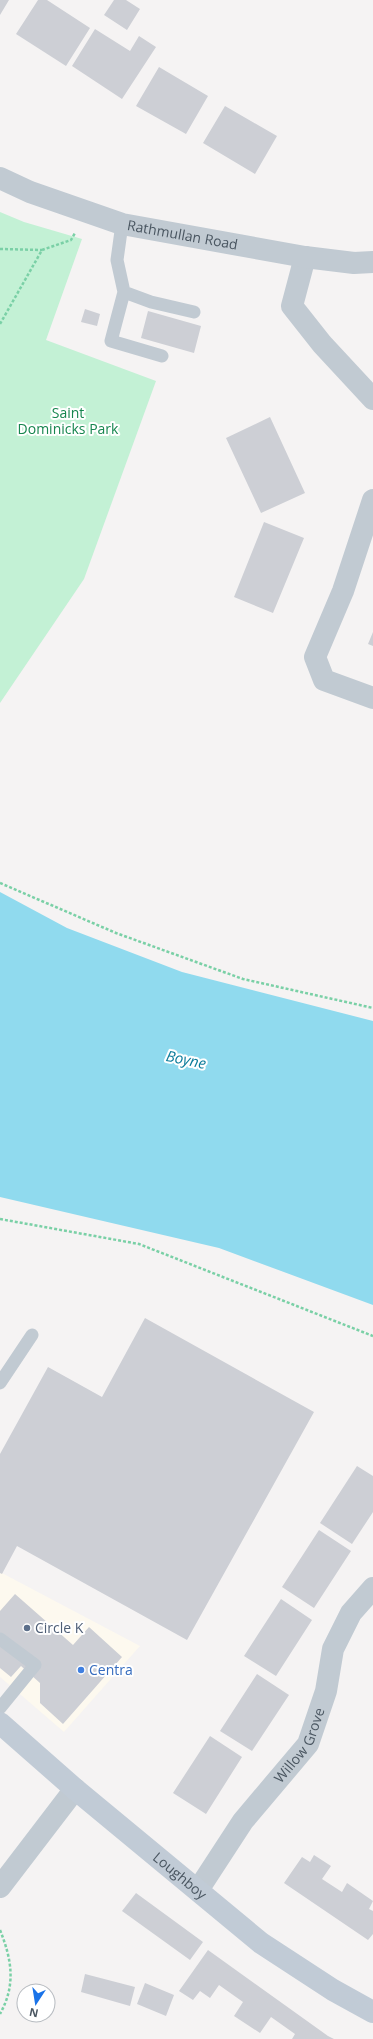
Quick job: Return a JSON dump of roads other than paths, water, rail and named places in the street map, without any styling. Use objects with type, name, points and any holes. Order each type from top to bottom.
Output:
[{"type":"main road","name":"Loughboy","points":[[0,1723],[76,1789],[261,1943],[332,1990],[373,2012]]},
{"type":"street","name":"Rathmullan Road","points":[[0,178],[30,192],[122,224],[305,257],[354,263],[373,262]]},
{"type":"street","points":[[305,257],[292,306],[322,344],[373,398]]},
{"type":"street","points":[[373,500],[343,591],[315,657],[324,680],[373,698]]},
{"type":"street","name":"Willow Grove","points":[[198,1890],[243,1821],[308,1744],[326,1691],[333,1649],[351,1613],[373,1588]]},
{"type":"street","points":[[0,1886],[76,1789]]},
{"type":"lane","points":[[122,224],[117,260],[124,292],[111,341],[162,356]]},
{"type":"lane","points":[[124,292],[151,302],[194,312]]},
{"type":"lane","points":[[0,1383],[32,1335]]},
{"type":"lane","points":[[0,1639],[35,1665],[0,1708]]},
{"type":"water","name":"Boyne","points":[[0,892],[67,928],[182,972],[373,1021],[373,1305],[219,1248],[0,1197]]},
{"type":"place","name":"Circle K","points":[[27,1628]]},
{"type":"place","name":"Centra","points":[[81,1670]]},
{"type":"park label","name":"Saint Dominicks Park","points":[[68,422]]}]
